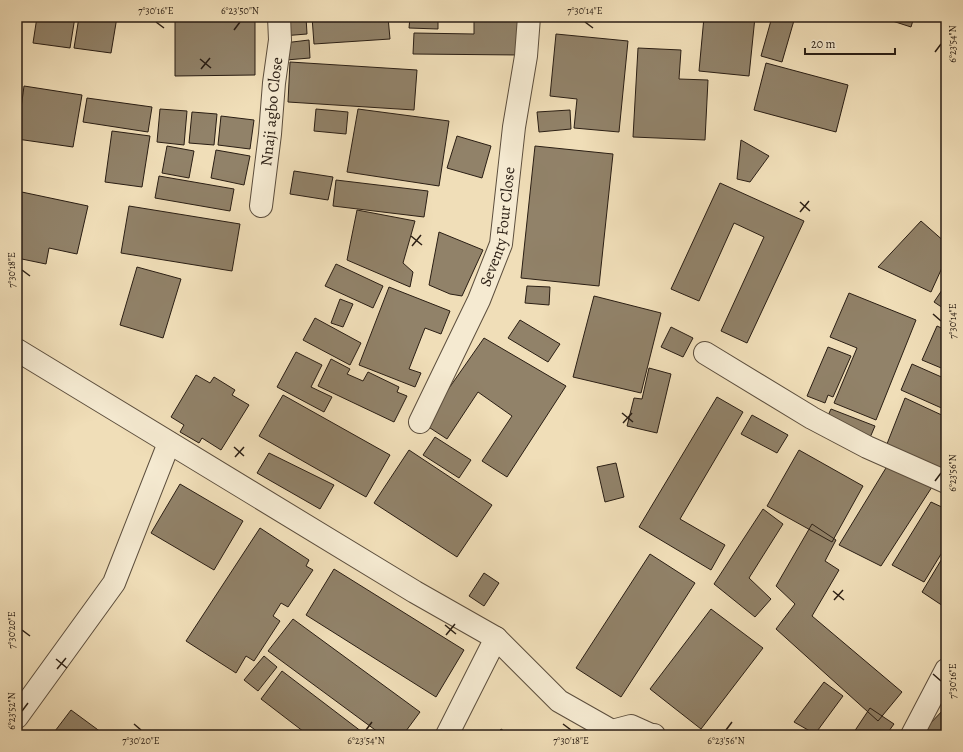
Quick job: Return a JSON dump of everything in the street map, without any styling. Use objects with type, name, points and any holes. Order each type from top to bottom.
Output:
[{"type":"street","name":"Nnaji agbo Close","points":[[261,206],[280,40],[279,17]]},
{"type":"street","name":"Seventy Four Close","points":[[420,422],[478,300],[502,244],[514,127],[526,56],[529,17]]},
{"type":"street","points":[[17,350],[408,588],[496,638],[559,701],[612,731],[631,726],[654,735]]},
{"type":"street","points":[[706,353],[812,418],[860,443],[946,482]]},
{"type":"street","points":[[17,717],[114,583],[169,443]]},
{"type":"street","points":[[447,735],[496,638]]},
{"type":"street","points":[[912,735],[946,670]]},
{"type":"building","points":[[37,17],[75,17],[70,48],[33,43]]},
{"type":"building","points":[[79,17],[117,17],[111,53],[74,48]]},
{"type":"building","points":[[175,17],[255,17],[255,75],[175,76]]},
{"type":"building","points":[[281,17],[306,17],[307,34],[282,36]]},
{"type":"building","points":[[312,17],[388,17],[390,39],[314,44]]},
{"type":"building","points":[[410,17],[438,17],[438,29],[409,28]]},
{"type":"building","points":[[474,17],[519,17],[518,55],[413,54],[414,33],[474,34]]},
{"type":"building","points":[[704,17],[755,17],[749,76],[699,71]]},
{"type":"building","points":[[772,17],[795,17],[782,62],[761,56]]},
{"type":"building","points":[[880,17],[914,17],[911,27]]},
{"type":"building","points":[[556,34],[628,41],[619,132],[574,128],[577,99],[550,96]]},
{"type":"building","points":[[309,40],[310,58],[286,60],[284,43]]},
{"type":"building","points":[[638,48],[681,50],[679,79],[708,80],[705,140],[633,137]]},
{"type":"building","points":[[290,62],[417,70],[414,110],[288,102]]},
{"type":"building","points":[[766,63],[848,85],[836,132],[754,110]]},
{"type":"building","points":[[24,86],[82,95],[73,147],[17,139]]},
{"type":"building","points":[[87,98],[152,107],[148,132],[83,122]]},
{"type":"building","points":[[160,109],[187,111],[184,145],[157,142]]},
{"type":"building","points":[[316,109],[348,112],[346,134],[314,131]]},
{"type":"building","points":[[358,109],[449,121],[439,186],[347,172]]},
{"type":"building","points":[[570,110],[571,129],[539,132],[537,112]]},
{"type":"building","points":[[192,112],[217,114],[214,145],[189,143]]},
{"type":"building","points":[[221,116],[254,120],[250,149],[218,145]]},
{"type":"building","points":[[112,131],[150,136],[142,187],[105,182]]},
{"type":"building","points":[[457,136],[491,146],[482,178],[447,168]]},
{"type":"building","points":[[741,140],[769,156],[750,182],[737,179]]},
{"type":"building","points":[[167,146],[194,151],[189,178],[162,173]]},
{"type":"building","points":[[535,146],[613,154],[599,286],[521,278]]},
{"type":"building","points":[[216,150],[250,156],[244,185],[211,178]]},
{"type":"building","points":[[294,171],[333,177],[328,200],[290,194]]},
{"type":"building","points":[[159,176],[234,189],[230,211],[155,198]]},
{"type":"building","points":[[336,180],[428,191],[424,217],[333,206]]},
{"type":"building","points":[[720,183],[804,221],[747,343],[721,331],[764,237],[734,223],[699,301],[671,289]]},
{"type":"building","points":[[17,191],[88,206],[77,254],[49,248],[46,264],[17,258],[19,248],[17,247]]},
{"type":"building","points":[[129,206],[240,224],[232,271],[121,253]]},
{"type":"building","points":[[357,210],[415,221],[403,263],[413,272],[410,287],[347,260]]},
{"type":"building","points":[[921,221],[946,243],[946,259],[931,292],[878,267]]},
{"type":"building","points":[[439,232],[483,250],[462,296],[450,294],[429,285]]},
{"type":"building","points":[[336,264],[383,286],[373,308],[325,286]]},
{"type":"building","points":[[137,267],[181,279],[163,338],[120,325]]},
{"type":"building","points":[[946,284],[946,310],[934,302]]},
{"type":"building","points":[[527,286],[550,287],[549,305],[525,303]]},
{"type":"building","points":[[389,287],[450,311],[441,334],[425,328],[409,369],[421,373],[415,387],[359,365]]},
{"type":"building","points":[[849,293],[916,320],[876,420],[834,403],[857,348],[830,337]]},
{"type":"building","points":[[594,296],[661,313],[641,393],[573,377]]},
{"type":"building","points":[[340,299],[353,304],[343,327],[331,323]]},
{"type":"building","points":[[315,318],[361,343],[350,365],[303,340]]},
{"type":"building","points":[[520,320],[560,344],[548,362],[508,338]]},
{"type":"building","points":[[937,326],[946,330],[946,370],[922,360]]},
{"type":"building","points":[[671,327],[693,338],[683,357],[661,347]]},
{"type":"building","points":[[484,338],[566,386],[507,477],[482,461],[512,416],[478,392],[447,439],[424,424]]},
{"type":"building","points":[[828,347],[851,356],[833,397],[828,395],[825,403],[807,396]]},
{"type":"building","points":[[296,352],[322,365],[311,387],[332,397],[324,412],[277,387]]},
{"type":"building","points":[[331,359],[350,369],[347,374],[363,381],[368,372],[399,387],[397,392],[407,396],[394,422],[318,386]]},
{"type":"building","points":[[912,364],[946,379],[946,410],[901,390]]},
{"type":"building","points":[[649,368],[671,374],[657,433],[627,426],[634,398],[642,399]]},
{"type":"building","points":[[196,375],[210,383],[214,377],[235,390],[232,395],[249,405],[221,450],[202,438],[199,443],[180,432],[184,425],[171,417]]},
{"type":"building","points":[[283,395],[390,455],[366,497],[259,436]]},
{"type":"building","points":[[717,397],[743,412],[680,519],[725,545],[711,570],[639,527]]},
{"type":"building","points":[[905,398],[946,417],[946,474],[885,449]]},
{"type":"building","points":[[831,409],[875,426],[869,440],[825,422]]},
{"type":"building","points":[[752,415],[788,435],[777,453],[741,434]]},
{"type":"building","points":[[435,437],[471,460],[459,478],[423,455]]},
{"type":"building","points":[[409,450],[492,505],[457,557],[374,503]]},
{"type":"building","points":[[799,450],[863,486],[832,542],[767,506]]},
{"type":"building","points":[[269,453],[334,485],[320,509],[257,473]]},
{"type":"building","points":[[616,463],[624,497],[605,502],[597,467]]},
{"type":"building","points":[[889,463],[932,487],[881,566],[839,545]]},
{"type":"building","points":[[180,484],[243,521],[214,570],[151,533]]},
{"type":"building","points":[[931,502],[946,509],[946,546],[924,582],[892,565]]},
{"type":"building","points":[[763,509],[783,524],[749,578],[771,599],[755,617],[714,584]]},
{"type":"building","points":[[812,524],[836,540],[825,561],[839,570],[812,616],[902,692],[878,721],[776,629],[795,604],[776,586]]},
{"type":"building","points":[[260,528],[309,560],[306,566],[313,570],[288,607],[281,603],[273,616],[280,621],[254,661],[246,656],[236,673],[186,641]]},
{"type":"building","points":[[946,552],[946,608],[922,592]]},
{"type":"building","points":[[650,554],[695,583],[621,697],[576,668]]},
{"type":"building","points":[[334,569],[464,650],[436,697],[306,615]]},
{"type":"building","points":[[484,573],[499,583],[484,606],[469,596]]},
{"type":"building","points":[[711,609],[763,648],[701,729],[650,689]]},
{"type":"building","points":[[293,619],[420,712],[403,735],[382,735],[268,651]]},
{"type":"building","points":[[264,656],[277,667],[258,691],[244,680]]},
{"type":"building","points":[[282,671],[366,735],[308,735],[261,699]]},
{"type":"building","points":[[824,682],[843,696],[815,734],[794,722]]},
{"type":"building","points":[[946,707],[946,735],[933,735],[924,730]]},
{"type":"building","points":[[870,708],[894,724],[886,735],[852,735]]},
{"type":"building","points":[[71,710],[105,735],[52,735]]},
{"type":"building","points":[[501,729],[510,735],[497,735]]}]
